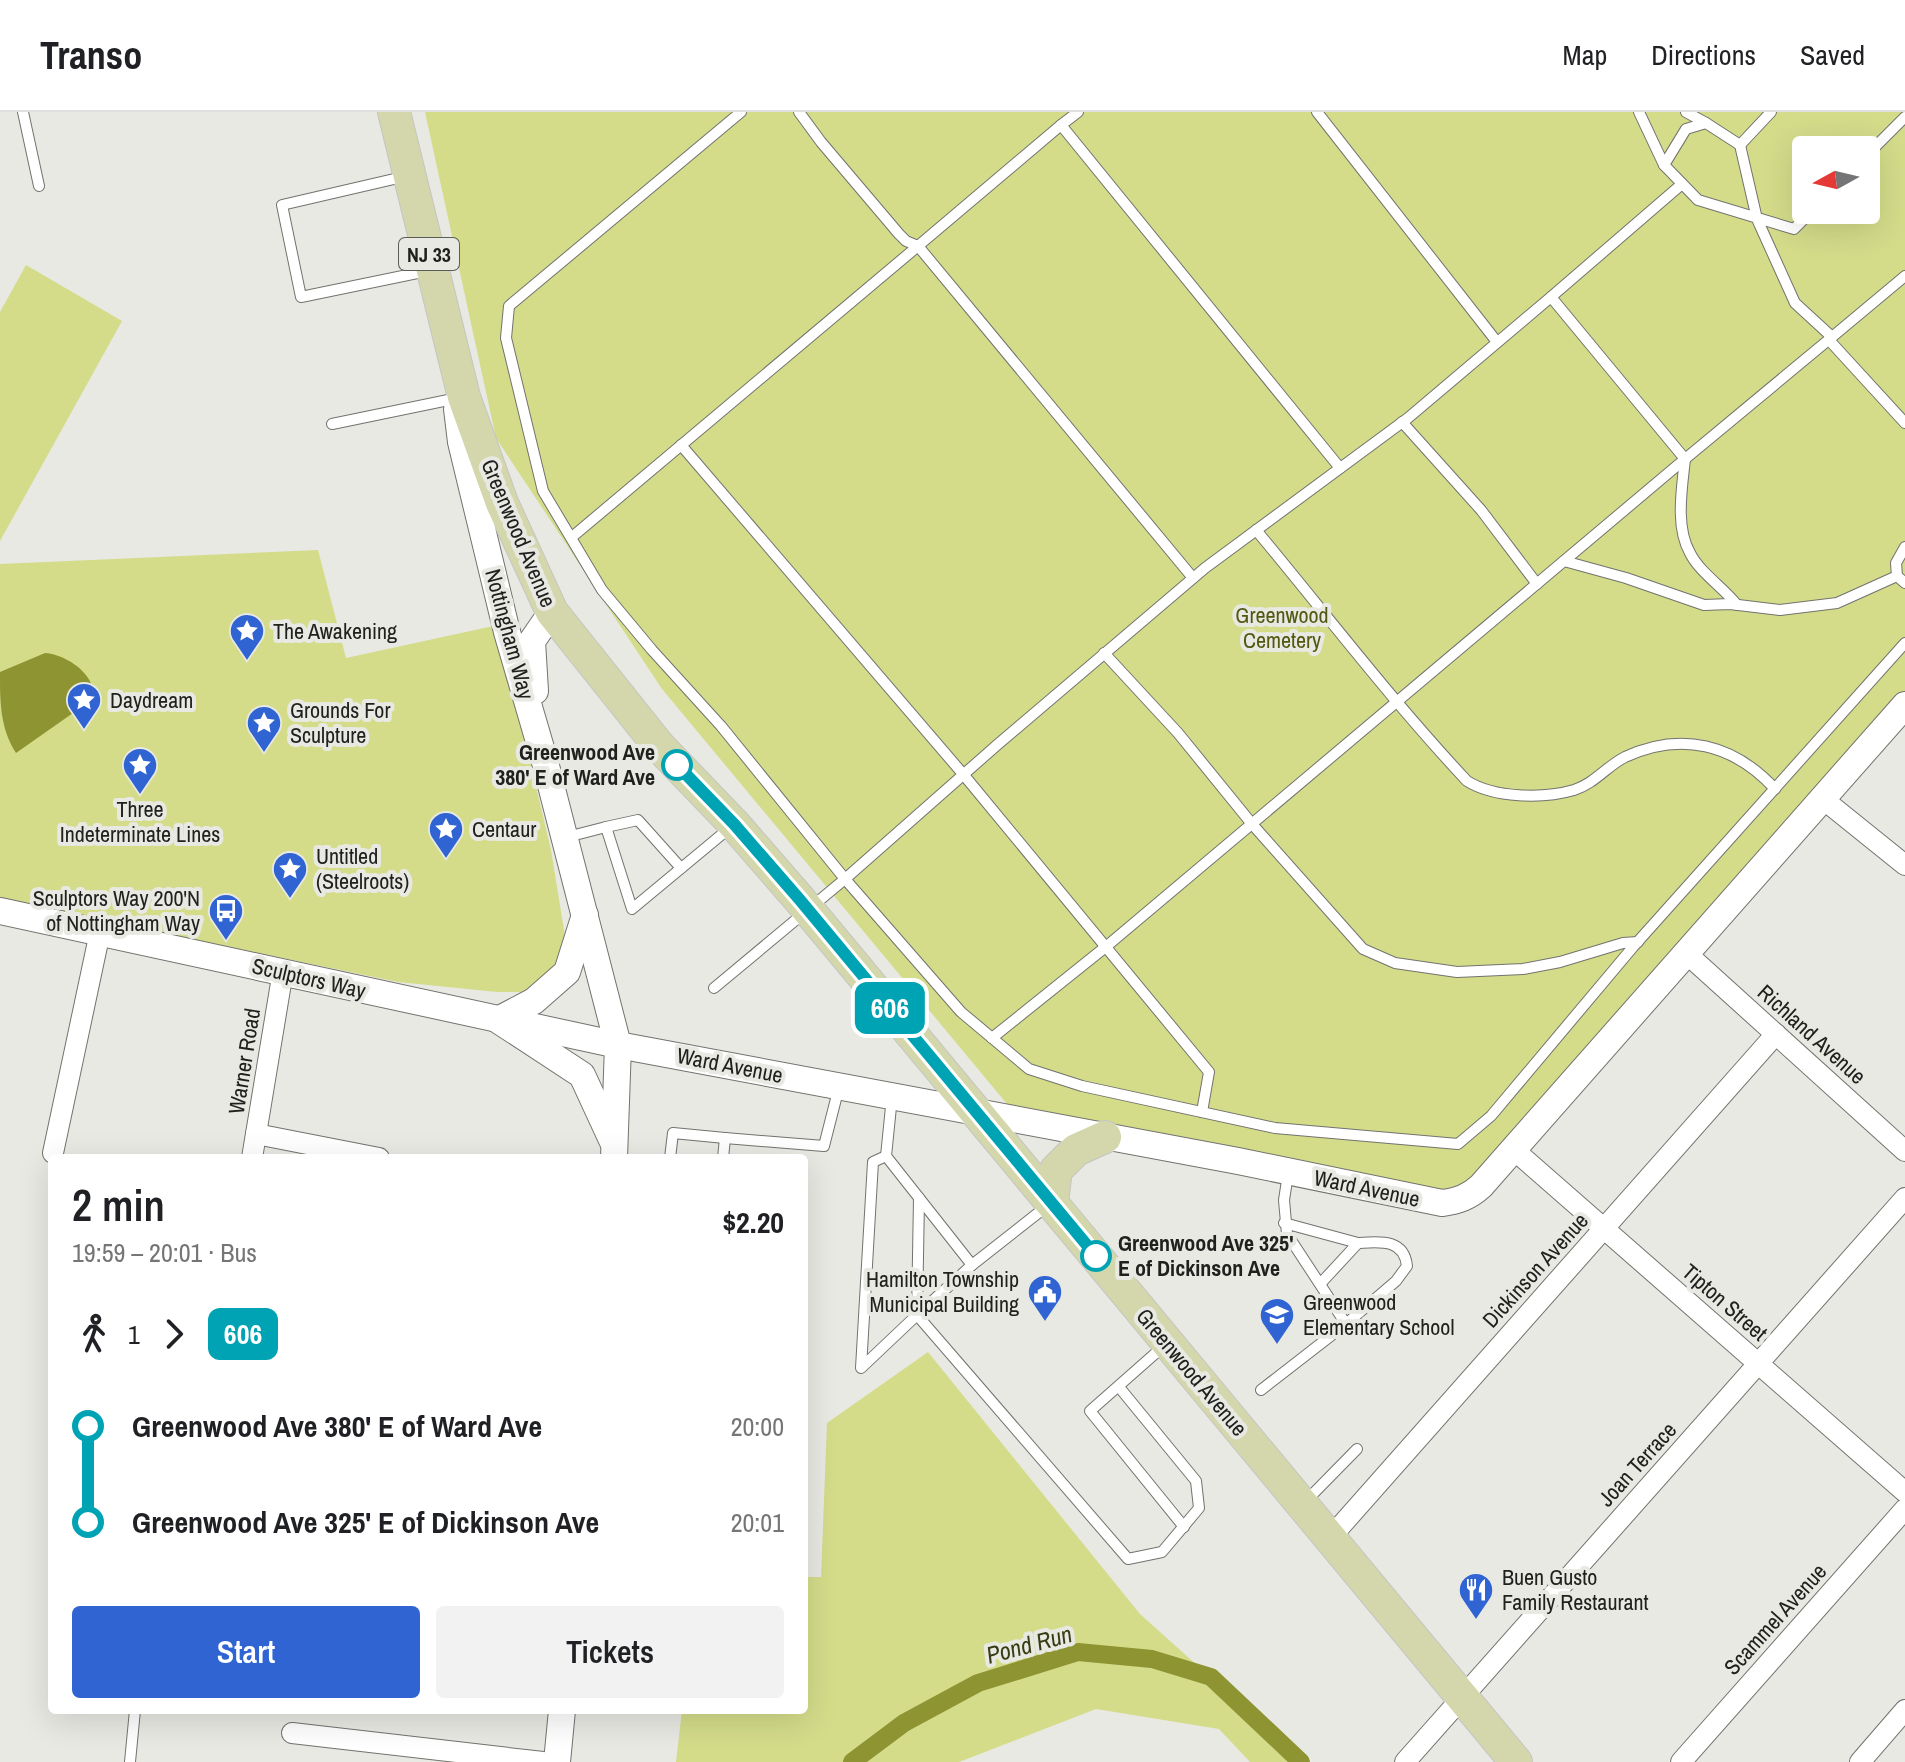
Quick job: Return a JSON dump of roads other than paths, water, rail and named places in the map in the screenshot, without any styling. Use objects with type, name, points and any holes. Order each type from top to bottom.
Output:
[{"type":"main road","name":"Nottingham Way","points":[[394,112],[464,397]]},
{"type":"main road","name":"Greenwood Avenue","points":[[464,397],[502,503],[552,612],[659,746],[734,824],[979,1114],[1516,1762]]},
{"type":"main road","points":[[1052,1202],[1056,1170],[1076,1150],[1105,1137]]},
{"type":"street","name":"Nottingham Way","points":[[464,397],[457,409],[461,442],[509,641],[545,762],[618,1045],[614,1152]]},
{"type":"street","points":[[545,762],[532,641],[552,612]]},
{"type":"street","name":"Ward Avenue","points":[[618,1045],[1442,1203],[1470,1196],[1905,705]]},
{"type":"street","points":[[1823,799],[1905,865]]},
{"type":"street","name":"Sculptors Way","points":[[0,911],[618,1045]]},
{"type":"street","points":[[585,915],[567,972],[534,1001],[498,1020],[582,1075],[614,1152]]},
{"type":"street","points":[[53,1153],[100,932]]},
{"type":"street","name":"Richland Avenue","points":[[1686,953],[1905,1151]]},
{"type":"street","name":"Warner Road","points":[[253,1154],[283,971]]},
{"type":"street","name":"Dickinson Avenue","points":[[1330,1538],[1776,1034]]},
{"type":"street","points":[[256,1134],[358,1154]]},
{"type":"street","name":"Tipton Street","points":[[1513,1149],[1905,1492]]},
{"type":"street","name":"Joan Terrace","points":[[1405,1762],[1905,1198]]},
{"type":"street","name":"Scammel Avenue","points":[[1681,1762],[1905,1509]]},
{"type":"street","points":[[1860,1762],[1905,1710]]},
{"type":"street","points":[[557,1762],[562,1714]]},
{"type":"street","points":[[292,1733],[543,1762]]},
{"type":"lane","points":[[23,112],[39,186]]},
{"type":"lane","points":[[741,112],[509,306],[506,338],[543,491],[602,590],[652,650],[721,726],[845,879],[961,1012],[1029,1069],[1082,1086],[1275,1128],[1458,1144],[1491,1116],[1638,942],[1905,643]]},
{"type":"lane","points":[[799,112],[899,234],[918,246],[1193,578]]},
{"type":"lane","points":[[572,537],[1078,112]]},
{"type":"lane","points":[[1317,112],[1497,342]]},
{"type":"lane","points":[[1639,112],[1664,165],[1698,200],[1794,229],[1799,224]]},
{"type":"lane","points":[[1686,112],[1740,145],[1757,219],[1795,303],[1905,423]]},
{"type":"lane","points":[[1740,145],[1771,112]]},
{"type":"lane","points":[[1880,142],[1905,117]]},
{"type":"lane","points":[[1664,165],[1686,129],[1706,123]]},
{"type":"lane","points":[[1061,125],[1340,468]]},
{"type":"lane","points":[[409,175],[282,205],[301,297],[433,270]]},
{"type":"lane","points":[[714,988],[1193,578],[1402,422],[1682,184]]},
{"type":"lane","points":[[992,1038],[1107,946],[1905,276]]},
{"type":"lane","points":[[1551,297],[1685,459],[1681,499],[1689,553],[1737,605]]},
{"type":"lane","points":[[332,424],[464,397]]},
{"type":"lane","points":[[1402,422],[1481,510],[1537,584]]},
{"type":"lane","points":[[681,445],[963,774],[1209,1072],[1202,1112]]},
{"type":"lane","points":[[1256,530],[1396,703],[1467,781],[1481,790],[1528,795],[1573,790],[1623,758],[1659,744],[1707,746],[1738,757],[1758,771],[1775,789]]},
{"type":"lane","points":[[1564,561],[1704,605],[1780,610],[1837,603],[1901,579],[1896,563],[1905,547]]},
{"type":"lane","points":[[1104,653],[1178,733],[1252,824],[1363,949],[1395,963],[1457,972],[1523,969],[1560,962],[1623,943],[1638,942]]},
{"type":"lane","points":[[565,837],[638,820],[681,868]]},
{"type":"lane","points":[[606,827],[632,909],[734,824]]},
{"type":"lane","points":[[670,1154],[673,1133],[824,1146],[839,1086]]},
{"type":"lane","points":[[892,1097],[886,1156],[972,1265]]},
{"type":"lane","points":[[723,1154],[725,1138]]},
{"type":"lane","points":[[886,1156],[873,1162],[861,1368],[972,1265],[1052,1202]]},
{"type":"lane","points":[[1288,1172],[1284,1223],[1290,1241],[1346,1324]]},
{"type":"lane","points":[[919,1198],[917,1315],[1128,1559],[1162,1552],[1199,1508],[1196,1481],[1119,1387]]},
{"type":"lane","points":[[1261,1390],[1346,1324],[1396,1281],[1407,1266],[1402,1252],[1394,1244],[1385,1241],[1358,1243],[1284,1223]]},
{"type":"lane","points":[[1321,1283],[1358,1243]]},
{"type":"lane","points":[[1168,1342],[1090,1411],[1184,1527]]},
{"type":"lane","points":[[1302,1504],[1357,1449]]},
{"type":"lane","points":[[130,1762],[135,1714]]},
{"type":"waterway","name":"Pond Run","points":[[852,1762],[904,1723],[978,1683],[1078,1652],[1152,1659],[1211,1677],[1301,1762]]},
{"type":"place","name":"The Awakening","points":[[247,662]]},
{"type":"place","name":"Daydream","points":[[84,731]]},
{"type":"place","name":"Grounds For Sculpture","points":[[264,754]]},
{"type":"place","name":"Greenwood Ave 380' E of Ward Ave","points":[[677,765]]},
{"type":"place","name":"Three Indeterminate Lines","points":[[140,796]]},
{"type":"place","name":"Centaur","points":[[446,860]]},
{"type":"place","name":"Untitled (Steelroots)","points":[[290,900]]},
{"type":"place","name":"Sculptors Way 200'N of Nottingham Way","points":[[226,942]]},
{"type":"place","name":"Greenwood Ave 325' E of Dickinson Ave","points":[[1096,1256]]},
{"type":"place","name":"Hamilton Township Municipal Building","points":[[1045,1323]]},
{"type":"place","name":"Greenwood Elementary School","points":[[1277,1346]]},
{"type":"place","name":"Buen Gusto Family Restaurant","points":[[1476,1621]]},
{"type":"park label","name":"Greenwood Cemetery","points":[[1282,628]]}]
